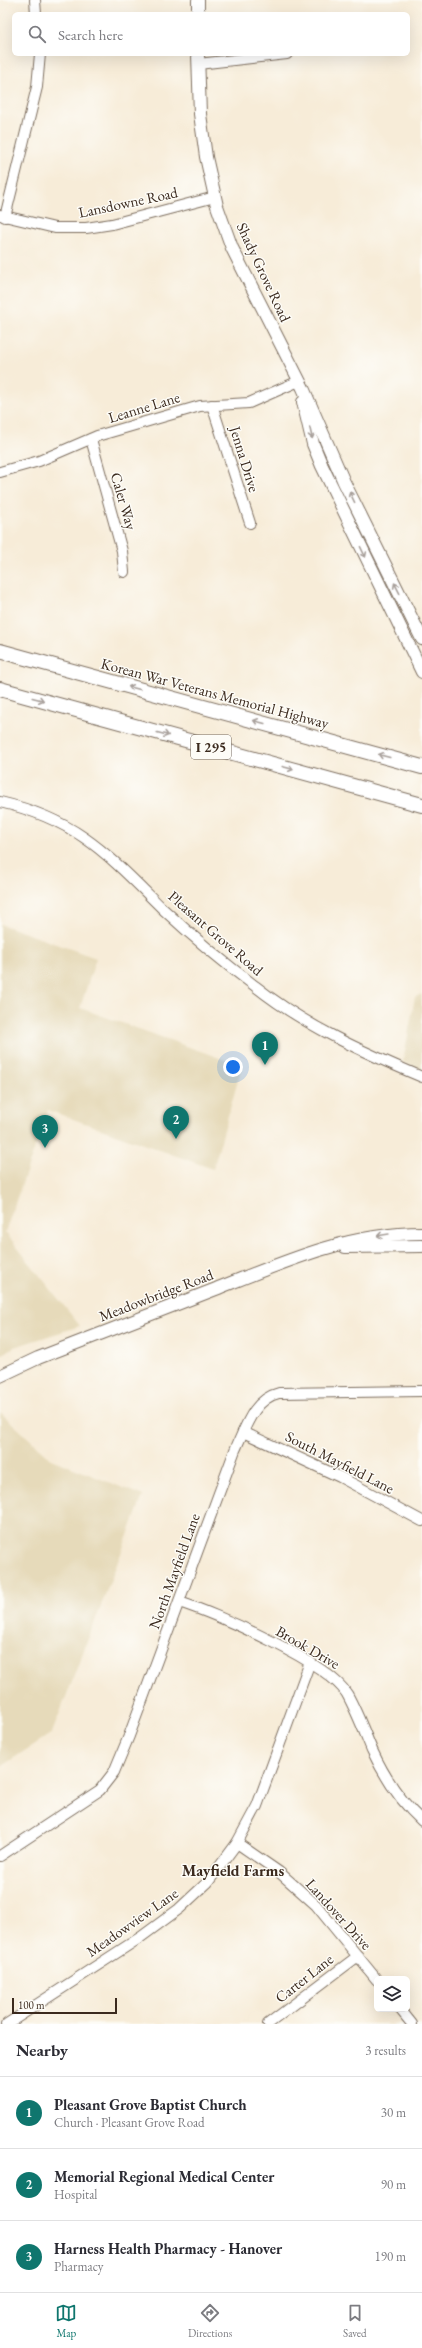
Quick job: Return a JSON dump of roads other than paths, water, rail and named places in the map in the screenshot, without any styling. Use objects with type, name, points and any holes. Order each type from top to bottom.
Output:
[{"type":"highway","name":"Korean War Veterans Memorial Highway","points":[[0,651],[422,767]]},
{"type":"highway","name":"I 295","points":[[0,689],[422,805]]},
{"type":"main road","points":[[198,0],[198,12]]},
{"type":"main road","name":"Shady Grove Road","points":[[198,59],[203,138],[215,197],[232,248],[299,381],[324,433],[344,482],[422,639]]},
{"type":"main road","name":"Shady Grove Road","points":[[299,381],[313,444],[322,466],[422,672]]},
{"type":"main road","points":[[399,624],[412,618]]},
{"type":"main road","name":"Meadowbridge Road","points":[[0,1376],[44,1355],[326,1248],[393,1233],[422,1233]]},
{"type":"main road","name":"Meadowbridge Road","points":[[326,1248],[422,1246]]},
{"type":"street","points":[[35,0],[36,12]]},
{"type":"street","points":[[2,216],[37,87],[40,56]]},
{"type":"street","points":[[198,59],[251,56]]},
{"type":"street","name":"Lansdowne Road","points":[[2,216],[55,228],[86,228],[112,224],[215,197]]},
{"type":"street","name":"Leanne Lane","points":[[0,472],[39,461],[91,439],[200,406],[249,403],[299,381]]},
{"type":"street","name":"Jenna Drive","points":[[212,405],[250,523]]},
{"type":"street","name":"Caler Way","points":[[91,439],[122,551],[124,572]]},
{"type":"street","name":"Pleasant Grove Road","points":[[0,802],[36,812],[87,838],[116,861],[196,938],[268,997],[345,1043],[422,1077]]},
{"type":"street","name":"North Mayfield Lane","points":[[0,1856],[91,1797],[107,1781],[127,1742],[244,1432],[258,1405],[267,1397],[279,1393],[422,1391]]},
{"type":"street","name":"South Mayfield Lane","points":[[244,1432],[340,1477],[422,1521]]},
{"type":"street","name":"Brook Drive","points":[[179,1602],[216,1616],[310,1662],[326,1672],[341,1686],[385,1775],[406,1805],[422,1821]]},
{"type":"street","name":"Meadowview Lane","points":[[7,2024],[141,1937],[179,1909],[208,1882],[237,1843],[257,1806],[310,1662]]},
{"type":"street","name":"Landover Drive","points":[[237,1843],[298,1888],[316,1905],[374,1976]]},
{"type":"street","name":"Carter Lane","points":[[268,2024],[358,1956]]},
{"type":"street","points":[[402,2012],[412,2024]]},
{"type":"place","name":"Pleasant Grove Baptist Church","points":[[265,1065]]},
{"type":"place","name":"Memorial Regional Medical Center","points":[[176,1139]]},
{"type":"place","name":"Harness Health Pharmacy - Hanover","points":[[45,1148]]},
{"type":"district","name":"Mayfield Farms","points":[[233,1870]]}]
